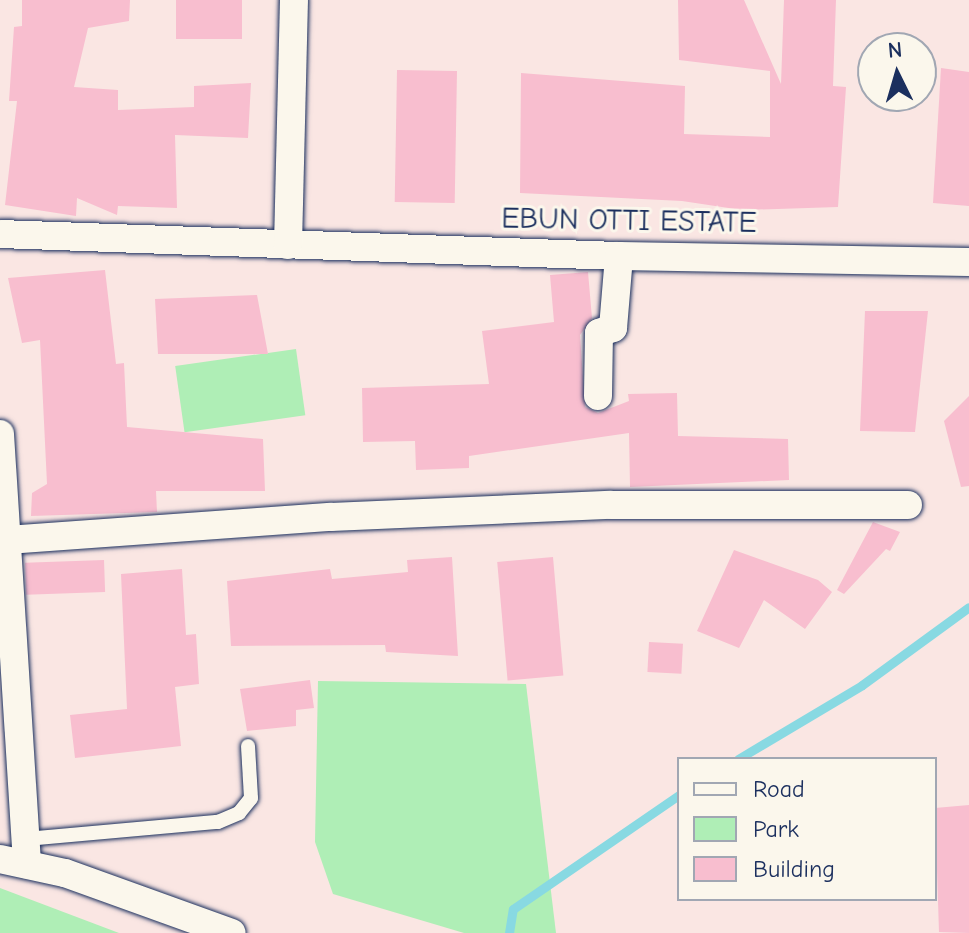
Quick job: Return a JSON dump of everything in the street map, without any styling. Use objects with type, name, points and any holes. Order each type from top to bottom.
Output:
[{"type":"street","points":[[288,245],[294,0]]},
{"type":"street","name":"EBUN OTTI ESTATE","points":[[0,234],[619,256],[969,262]]},
{"type":"street","points":[[598,396],[599,333],[613,328],[619,256]]},
{"type":"street","points":[[0,434],[7,540],[18,854],[232,933]]},
{"type":"street","points":[[7,540],[596,506],[908,505]]},
{"type":"lane","points":[[18,854],[218,822],[239,813],[251,798],[248,746]]},
{"type":"green space","points":[[296,349],[305,415],[185,432],[175,366]]},
{"type":"green space","points":[[318,681],[526,684],[556,933],[464,933],[333,894],[315,842]]},
{"type":"green space","points":[[0,888],[119,933],[0,933]]},
{"type":"building","points":[[22,0],[130,0],[129,21],[88,28],[74,87],[118,90],[118,110],[194,107],[194,86],[251,83],[248,138],[175,135],[177,208],[118,206],[117,215],[77,198],[76,216],[5,205],[17,101],[9,101],[14,27],[22,26]]},
{"type":"building","points":[[176,0],[242,0],[242,39],[176,39]]},
{"type":"building","points":[[678,0],[744,0],[781,84],[784,0],[836,0],[833,86],[846,87],[838,207],[742,210],[682,201],[520,193],[521,73],[685,86],[684,134],[770,137],[770,71],[679,60]]},
{"type":"building","points":[[941,68],[969,72],[969,206],[933,203]]},
{"type":"building","points":[[397,70],[457,71],[455,203],[395,202]]},
{"type":"building","points":[[105,270],[116,364],[124,363],[127,427],[263,439],[265,491],[156,491],[157,512],[31,516],[32,493],[47,484],[40,340],[22,343],[8,278]]},
{"type":"building","points":[[588,272],[592,318],[580,335],[585,407],[598,413],[629,401],[628,394],[677,393],[678,436],[788,439],[789,480],[630,487],[629,433],[469,456],[469,468],[416,470],[415,441],[363,442],[362,388],[489,384],[482,331],[554,322],[550,275]]},
{"type":"building","points":[[257,295],[268,354],[158,354],[155,299]]},
{"type":"building","points":[[865,311],[928,311],[915,432],[860,431]]},
{"type":"building","points":[[969,396],[969,486],[961,487],[944,421]]},
{"type":"building","points":[[873,522],[900,532],[890,551],[886,549],[844,594],[837,590]]},
{"type":"building","points":[[734,550],[818,580],[832,592],[805,629],[764,600],[739,648],[697,631]]},
{"type":"building","points":[[452,557],[458,656],[386,652],[385,645],[231,646],[227,581],[330,569],[332,579],[408,572],[407,560]]},
{"type":"building","points":[[553,557],[563,676],[508,680],[497,562]]},
{"type":"building","points":[[104,560],[105,592],[26,595],[25,563]]},
{"type":"building","points":[[182,569],[186,635],[196,634],[199,684],[175,687],[181,746],[75,758],[70,715],[127,709],[121,574]]},
{"type":"building","points":[[649,642],[683,644],[681,674],[647,672]]},
{"type":"building","points":[[310,680],[314,708],[296,710],[296,726],[247,731],[240,689]]},
{"type":"building","points":[[969,805],[969,933],[939,932],[937,808]]},
{"type":"waterway","points":[[741,757],[862,685],[969,607]]},
{"type":"waterway","points":[[509,933],[513,909],[677,796]]}]
